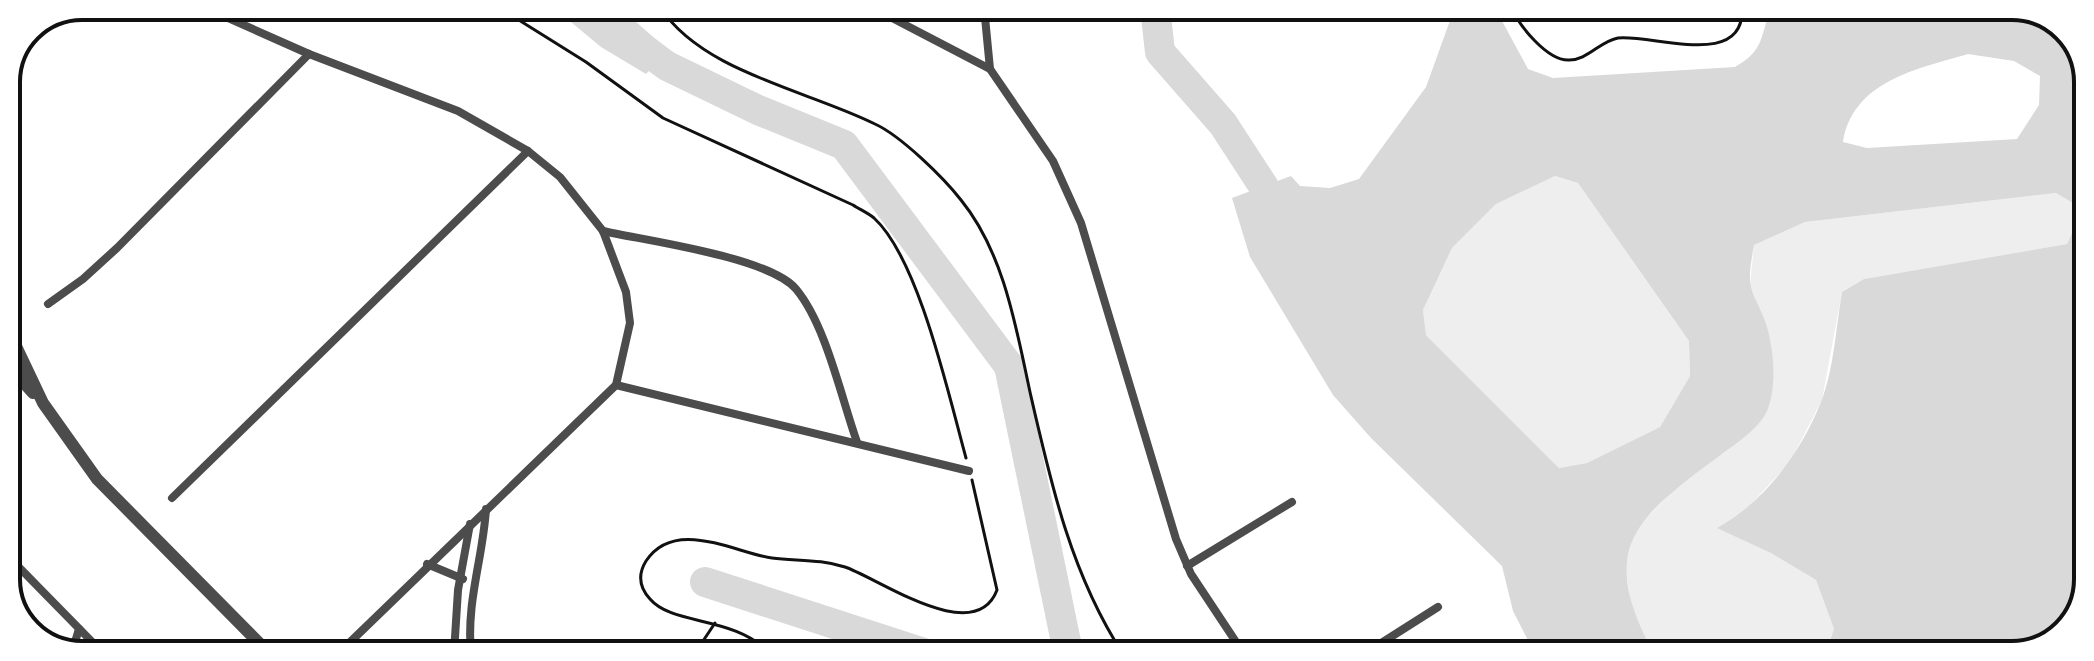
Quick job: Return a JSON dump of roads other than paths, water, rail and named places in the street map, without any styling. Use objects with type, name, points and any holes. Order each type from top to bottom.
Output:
[{"type":"street","points":[[232,20],[309,54],[458,111],[528,151],[560,177],[603,231],[620,267],[630,323],[616,385],[583,420],[427,564],[351,641]]},
{"type":"street","points":[[896,20],[990,69],[1053,161],[1081,223],[1173,529],[1187,566],[1236,641]]},
{"type":"street","points":[[985,20],[990,69]]},
{"type":"street","points":[[48,304],[83,279],[117,248],[309,54]]},
{"type":"street","points":[[172,498],[528,151]]},
{"type":"street","points":[[603,231],[758,265],[794,287],[811,311],[857,442]]},
{"type":"street","points":[[20,356],[43,403]]},
{"type":"street","points":[[20,378],[43,403],[97,479],[257,641]]},
{"type":"street","points":[[616,385],[969,471]]},
{"type":"street","points":[[1187,566],[1292,502]]},
{"type":"street","points":[[471,641],[472,582],[484,541],[486,509]]},
{"type":"street","points":[[455,641],[460,578],[470,524]]},
{"type":"street","points":[[427,564],[472,582]]},
{"type":"street","points":[[20,568],[91,641]]},
{"type":"street","points":[[1387,641],[1438,607]]},
{"type":"street","points":[[76,640],[79,629]]},
{"type":"waterway","points":[[605,20],[667,66],[758,110],[844,145],[1009,366],[1066,641]]},
{"type":"waterway","points":[[1156,20],[1160,52],[1223,124],[1264,187]]},
{"type":"waterway","points":[[705,582],[887,641]]}]
